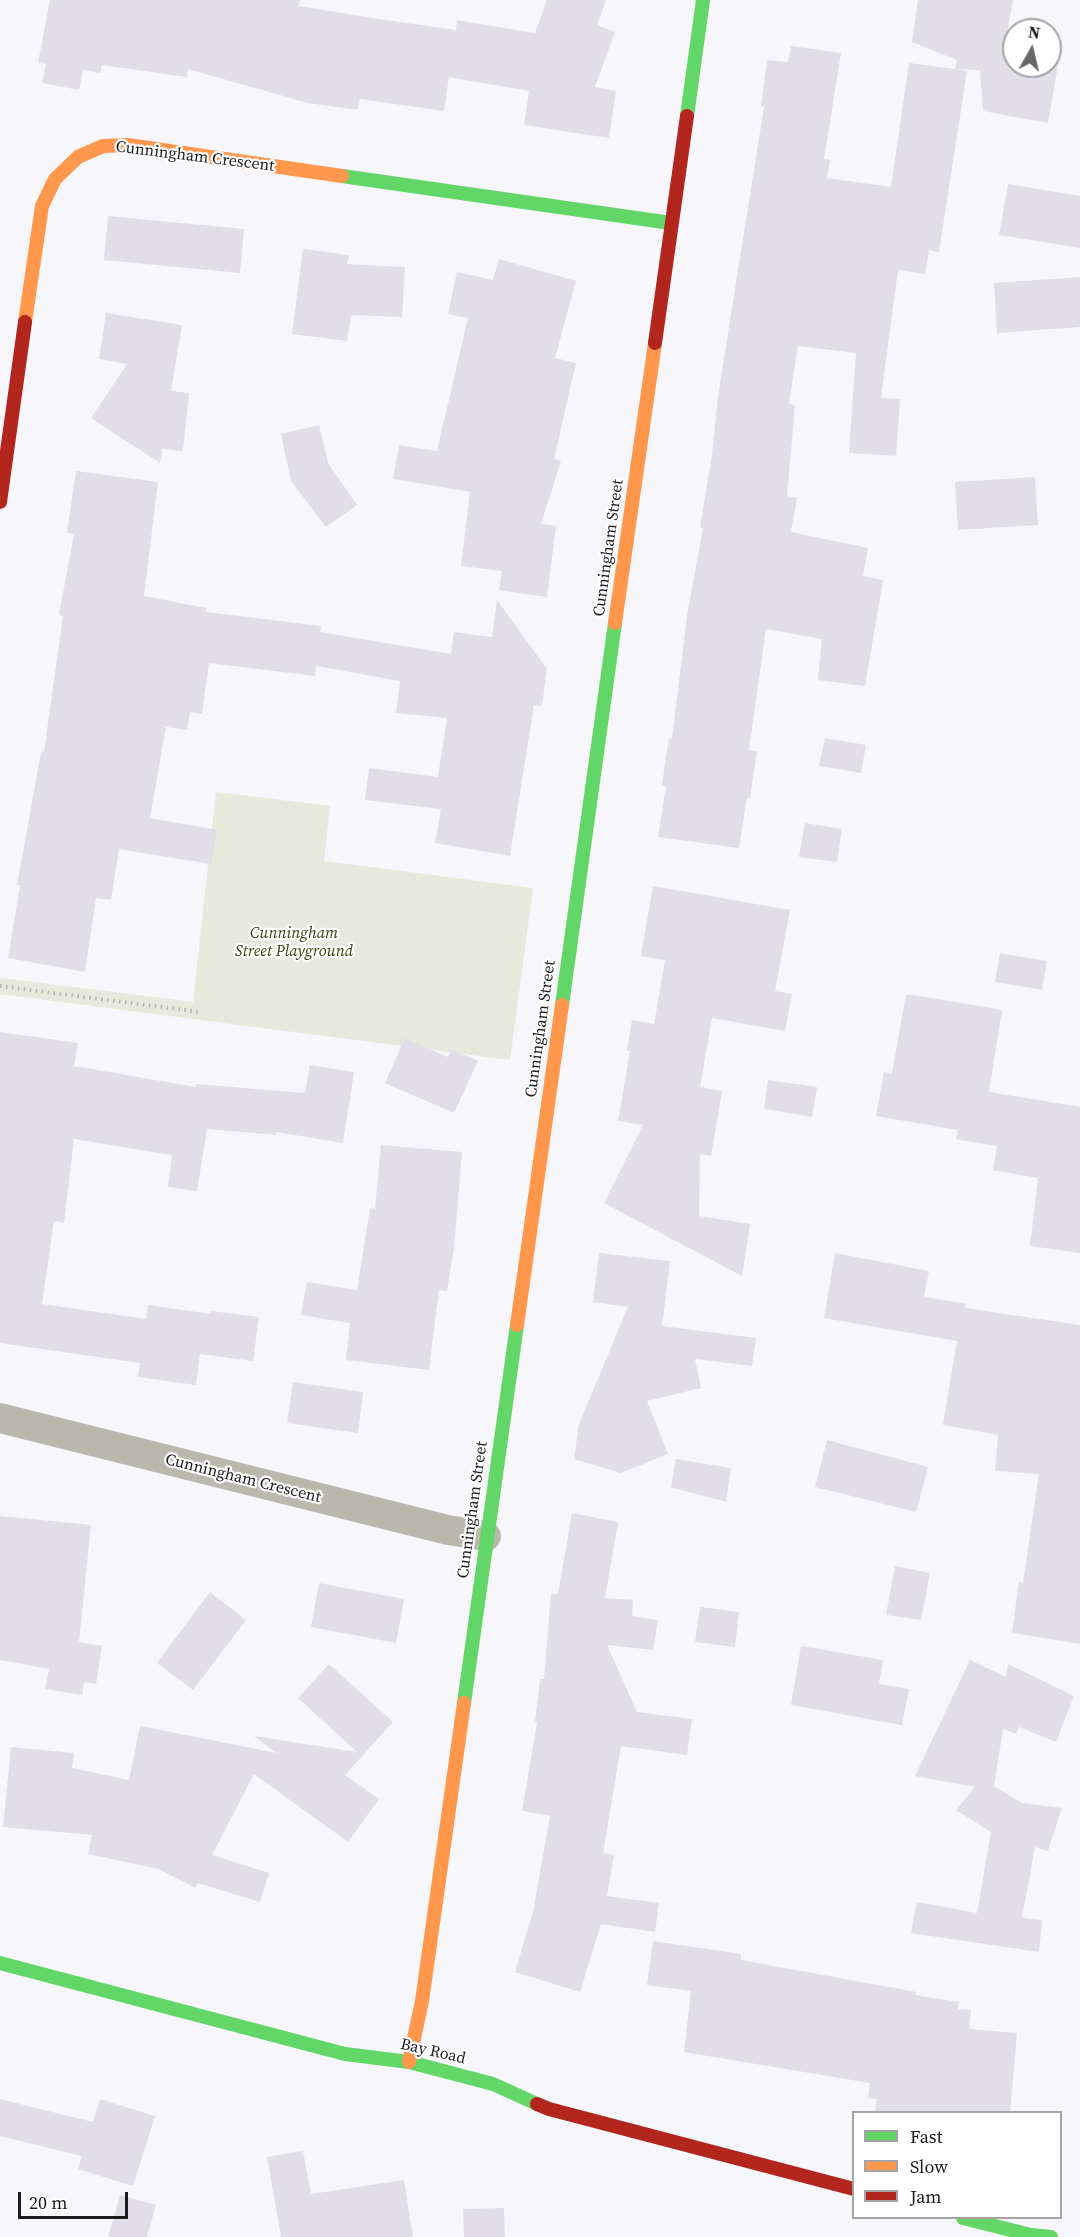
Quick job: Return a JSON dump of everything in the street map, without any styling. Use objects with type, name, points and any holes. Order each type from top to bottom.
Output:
[{"type":"street","name":"Cunningham Street","points":[[409,2062],[422,2001],[702,0]]},
{"type":"street","name":"Cunningham Crescent","points":[[0,502],[42,206],[55,179],[78,157],[103,146],[128,145],[671,223]]},
{"type":"street","name":"Cunningham Crescent","points":[[0,1418],[448,1530],[486,1536]]},
{"type":"street","name":"Bay Road","points":[[0,1963],[345,2054],[409,2062],[494,2084],[549,2109],[852,2188]]},
{"type":"street","points":[[970,2219],[1030,2235],[1051,2237]]},
{"type":"path","points":[[0,986],[199,1012]]},
{"type":"green space","name":"Cunningham Street Playground","points":[[216,792],[330,806],[324,861],[533,888],[510,1060],[0,994],[0,978],[193,1002]]},
{"type":"building","points":[[50,0],[300,0],[298,6],[399,22],[456,30],[457,20],[535,33],[547,0],[606,0],[597,25],[615,32],[595,87],[616,91],[609,138],[524,125],[529,91],[449,77],[444,111],[360,99],[358,110],[308,103],[188,69],[187,77],[102,65],[100,73],[83,70],[79,90],[42,83],[46,64],[38,63]]},
{"type":"building","points":[[918,0],[1013,0],[1010,18],[1002,18],[1002,78],[1056,78],[1048,123],[983,111],[980,70],[956,69],[967,71],[939,252],[929,250],[925,274],[898,270],[881,398],[900,399],[896,456],[849,453],[856,353],[798,346],[789,404],[795,405],[787,496],[797,498],[791,532],[868,548],[863,576],[883,580],[865,686],[818,680],[822,639],[766,629],[749,750],[757,751],[739,848],[658,837],[666,786],[662,785],[669,738],[672,739],[687,616],[703,528],[700,527],[712,455],[718,396],[764,107],[761,106],[767,60],[788,62],[791,46],[841,53],[824,159],[830,160],[827,178],[891,187],[909,63],[955,69],[957,60],[912,42]]},
{"type":"building","points":[[1008,184],[1080,196],[1080,248],[999,235]]},
{"type":"building","points":[[108,216],[244,229],[240,273],[104,260]]},
{"type":"building","points":[[303,249],[349,255],[347,264],[405,267],[402,317],[351,315],[347,341],[292,334]]},
{"type":"building","points":[[499,259],[576,281],[555,358],[576,363],[554,459],[561,461],[541,524],[556,526],[547,597],[499,590],[502,571],[461,566],[470,492],[393,479],[399,445],[437,451],[468,318],[448,314],[457,272],[493,280]]},
{"type":"building","points":[[1080,277],[1080,327],[997,333],[994,283]]},
{"type":"building","points":[[106,313],[182,325],[171,391],[189,393],[183,451],[162,449],[160,463],[91,418],[127,364],[99,359]]},
{"type":"building","points":[[319,425],[328,463],[357,505],[326,527],[291,481],[281,434]]},
{"type":"building","points":[[76,471],[158,482],[144,596],[206,608],[206,612],[321,626],[320,632],[451,654],[454,632],[492,637],[497,600],[547,669],[542,706],[534,705],[510,856],[435,843],[441,809],[365,800],[369,768],[438,777],[447,718],[396,713],[400,681],[316,666],[315,676],[209,663],[202,714],[190,712],[187,730],[166,727],[150,818],[217,830],[211,864],[119,849],[111,900],[96,898],[85,972],[8,958],[20,885],[17,885],[41,752],[44,752],[63,616],[59,615],[74,534],[67,533]]},
{"type":"building","points":[[1035,477],[1038,525],[958,530],[955,482]]},
{"type":"building","points":[[825,738],[866,745],[861,773],[819,766]]},
{"type":"building","points":[[805,823],[842,829],[837,862],[799,857]]},
{"type":"building","points":[[653,886],[790,910],[775,991],[792,994],[785,1031],[712,1018],[700,1087],[722,1091],[711,1156],[700,1154],[699,1216],[750,1224],[742,1276],[604,1203],[643,1125],[618,1121],[630,1051],[627,1051],[632,1020],[654,1024],[665,960],[641,956]]},
{"type":"building","points":[[1000,953],[1047,961],[1042,990],[995,982]]},
{"type":"building","points":[[906,994],[1002,1010],[989,1092],[1080,1107],[1080,1253],[1030,1246],[1038,1178],[993,1170],[997,1146],[956,1139],[958,1130],[876,1116],[884,1072],[892,1074]]},
{"type":"building","points":[[0,1032],[78,1043],[74,1066],[196,1087],[196,1084],[305,1093],[310,1065],[354,1072],[343,1143],[276,1132],[276,1135],[207,1129],[197,1191],[168,1187],[172,1155],[74,1139],[64,1223],[54,1221],[42,1304],[146,1319],[148,1305],[211,1314],[211,1311],[259,1317],[253,1361],[200,1354],[196,1385],[138,1377],[140,1363],[0,1343]]},
{"type":"building","points":[[405,1038],[448,1057],[451,1049],[478,1061],[454,1113],[385,1083]]},
{"type":"building","points":[[768,1080],[817,1087],[812,1117],[764,1109]]},
{"type":"building","points":[[381,1145],[462,1152],[454,1248],[447,1291],[439,1290],[429,1370],[346,1360],[350,1323],[301,1315],[307,1282],[357,1290],[370,1208],[375,1209]]},
{"type":"building","points":[[599,1253],[670,1261],[662,1326],[756,1338],[752,1366],[695,1359],[701,1388],[647,1401],[668,1454],[621,1473],[574,1459],[579,1424],[628,1307],[593,1302]]},
{"type":"building","points":[[835,1253],[929,1271],[924,1297],[966,1304],[965,1308],[1080,1325],[1080,1644],[1012,1633],[1019,1582],[1023,1583],[1039,1474],[995,1471],[998,1435],[943,1425],[957,1341],[824,1318]]},
{"type":"building","points":[[293,1382],[363,1392],[358,1433],[287,1423]]},
{"type":"building","points":[[827,1440],[928,1467],[916,1512],[815,1487]]},
{"type":"building","points":[[676,1459],[731,1468],[726,1502],[671,1487]]},
{"type":"building","points":[[572,1513],[618,1522],[605,1598],[633,1600],[632,1616],[658,1620],[653,1650],[607,1645],[637,1712],[692,1719],[687,1755],[621,1746],[603,1853],[614,1855],[607,1896],[659,1903],[655,1932],[601,1924],[580,1992],[515,1972],[533,1912],[550,1816],[522,1811],[537,1722],[535,1722],[540,1679],[544,1679],[551,1594],[558,1594]]},
{"type":"building","points":[[0,1516],[91,1525],[79,1642],[102,1646],[96,1684],[84,1682],[82,1695],[45,1689],[49,1669],[0,1660]]},
{"type":"building","points":[[895,1566],[930,1573],[921,1620],[886,1615]]},
{"type":"building","points":[[319,1583],[404,1599],[396,1643],[311,1627]]},
{"type":"building","points":[[210,1592],[246,1620],[193,1690],[157,1663]]},
{"type":"building","points":[[700,1607],[739,1612],[735,1647],[695,1642]]},
{"type":"building","points":[[801,1646],[883,1660],[879,1684],[909,1689],[902,1725],[791,1705]]},
{"type":"building","points":[[970,1660],[1006,1677],[1008,1664],[1074,1696],[1056,1742],[1019,1727],[1016,1734],[1003,1729],[994,1786],[1022,1803],[1062,1808],[1048,1851],[1035,1847],[1022,1918],[1042,1920],[1039,1952],[911,1933],[917,1902],[977,1913],[991,1832],[956,1810],[975,1787],[915,1776]]},
{"type":"building","points":[[329,1664],[393,1722],[345,1775],[379,1799],[348,1842],[254,1774],[212,1855],[269,1873],[260,1902],[198,1883],[195,1888],[159,1869],[88,1854],[92,1835],[3,1827],[11,1747],[74,1753],[72,1768],[129,1780],[140,1726],[277,1753],[254,1736],[357,1752],[298,1698]]},
{"type":"building","points":[[653,1941],[741,1954],[741,1960],[959,2002],[958,2009],[971,2010],[969,2029],[1017,2033],[1010,2111],[875,2111],[877,2099],[868,2098],[870,2083],[684,2052],[691,1991],[647,1985]]},
{"type":"building","points":[[0,2099],[93,2122],[100,2099],[155,2116],[133,2186],[78,2169],[82,2156],[0,2136]]},
{"type":"building","points":[[303,2151],[311,2194],[404,2180],[413,2237],[281,2237],[267,2157]]},
{"type":"building","points":[[120,2195],[156,2205],[147,2237],[108,2237]]},
{"type":"building","points":[[504,2208],[505,2237],[464,2237],[463,2209]]},
{"type":"traffic: fast","points":[[687,116],[703,0]]},
{"type":"traffic: fast","points":[[342,176],[671,223]]},
{"type":"traffic: fast","points":[[562,1005],[615,623]]},
{"type":"traffic: fast","points":[[464,1703],[517,1325]]},
{"type":"traffic: fast","points":[[0,1963],[345,2054],[409,2062],[493,2084],[537,2104]]},
{"type":"traffic: fast","points":[[967,2219],[1031,2235],[1051,2237]]},
{"type":"traffic: slow","points":[[25,322],[42,206],[55,179],[78,157],[103,146],[128,145],[342,176]]},
{"type":"traffic: slow","points":[[615,623],[655,343]]},
{"type":"traffic: slow","points":[[517,1325],[562,1005]]},
{"type":"traffic: slow","points":[[409,2062],[422,2001],[464,1703]]},
{"type":"traffic: jam","points":[[655,343],[687,116]]},
{"type":"traffic: jam","points":[[0,502],[25,322]]},
{"type":"traffic: jam","points":[[537,2104],[852,2188]]}]
